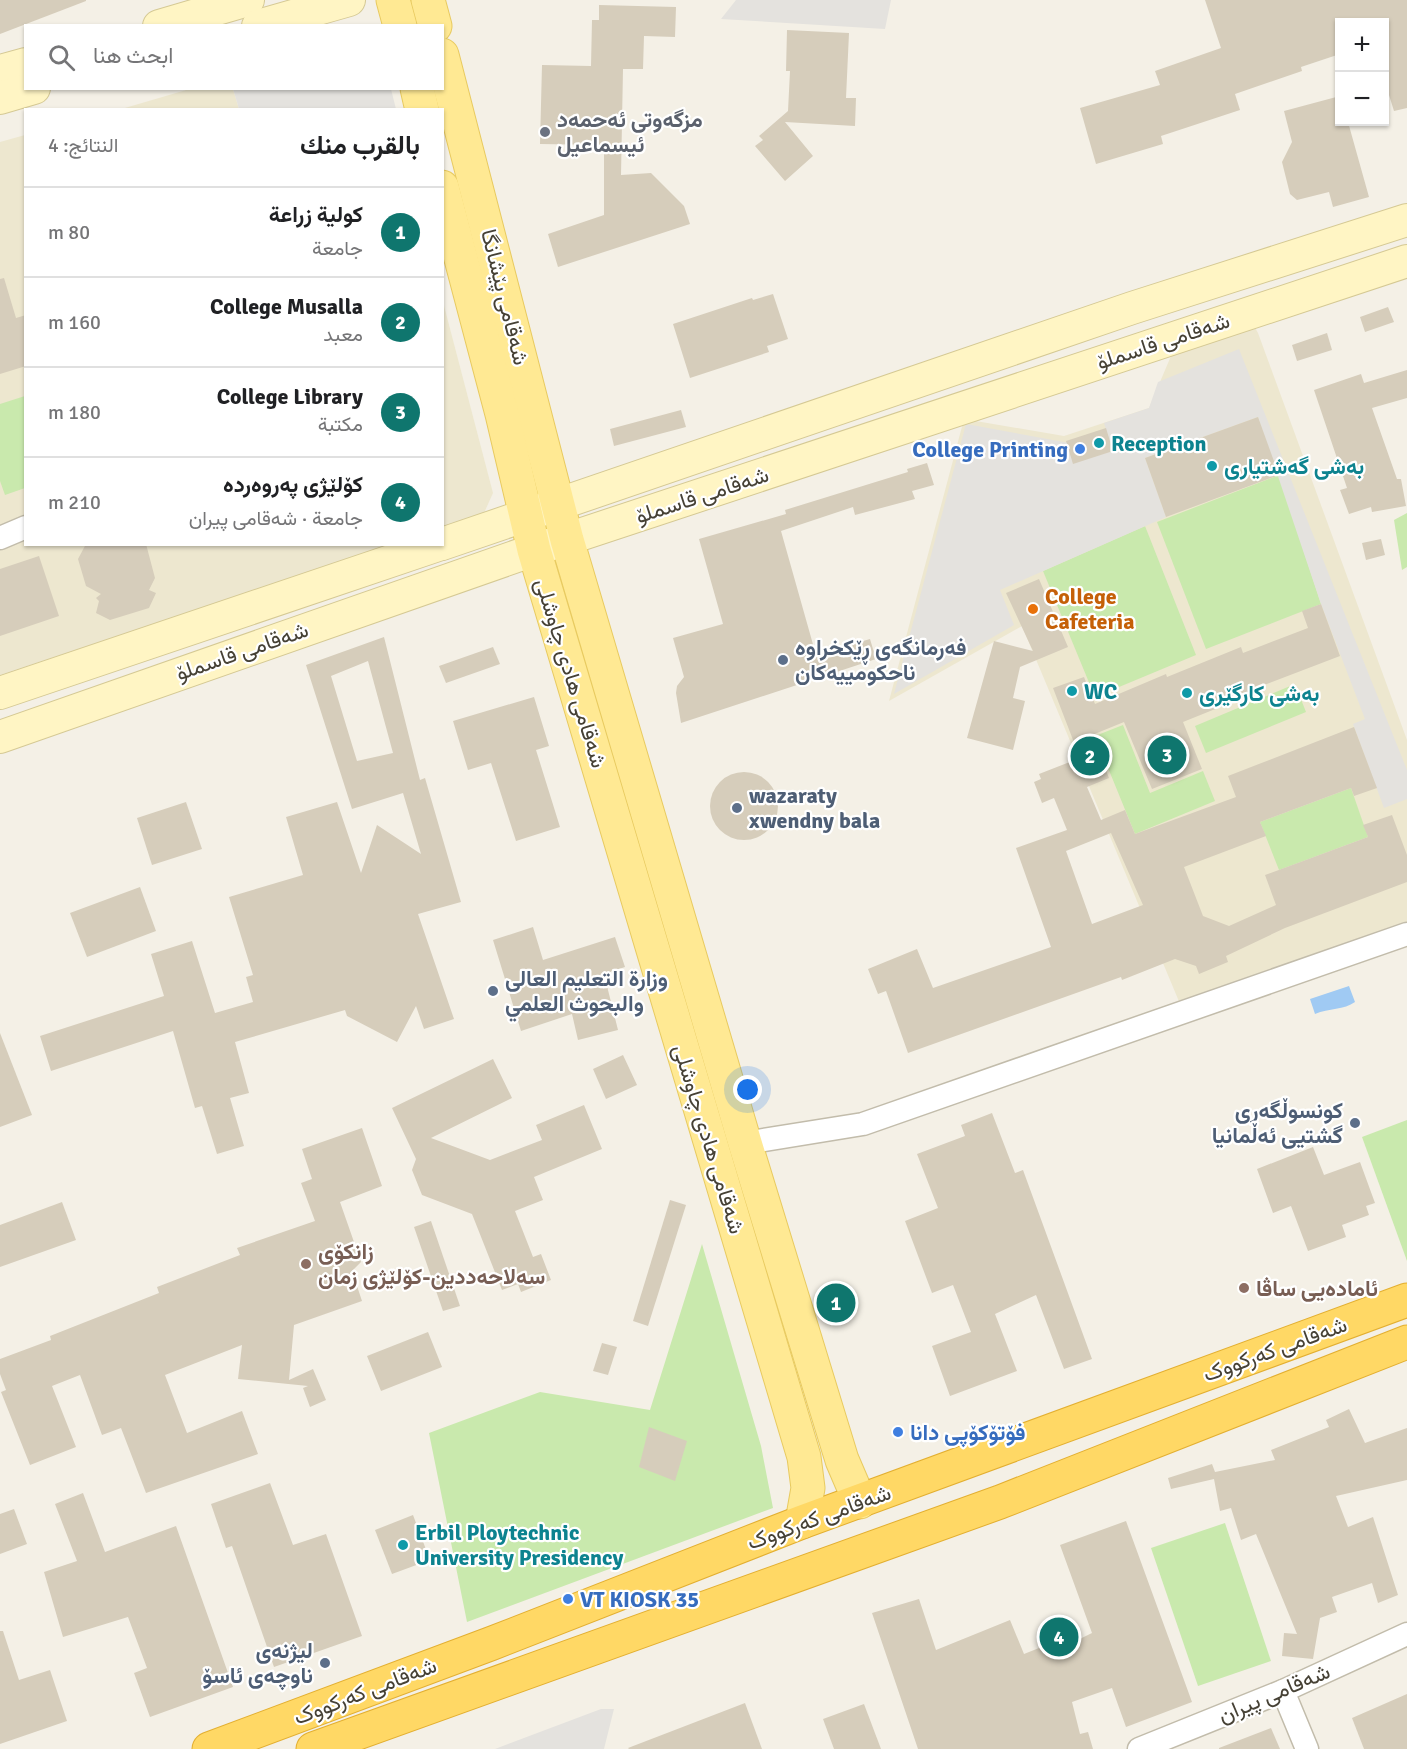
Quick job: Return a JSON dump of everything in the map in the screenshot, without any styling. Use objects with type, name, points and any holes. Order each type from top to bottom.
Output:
[{"type":"highway","name":"شەقامی کەرکووک","points":[[215,1746],[802,1522],[1407,1300]]},
{"type":"highway","name":"شەقامی کەرکووک","points":[[313,1749],[359,1742],[1000,1502],[1407,1341]]},
{"type":"main road","points":[[166,24],[248,0]]},
{"type":"main road","points":[[265,24],[349,0]]},
{"type":"main road","name":"شەقامی پێشانگا","points":[[444,63],[567,540]]},
{"type":"main road","points":[[0,71],[24,65]]},
{"type":"main road","points":[[0,98],[27,90]]},
{"type":"main road","points":[[417,90],[422,108]]},
{"type":"main road","name":"شەقامی پێشانگا","points":[[444,195],[502,414],[534,550]]},
{"type":"main road","name":"شەقامی قاسملۆ","points":[[444,543],[559,506],[1132,308],[1407,220]]},
{"type":"main road","name":"شەقامی قاسملۆ","points":[[0,737],[534,550],[1407,261]]},
{"type":"main road","name":"شەقامی هادی چاوشلی","points":[[567,540],[726,1072],[745,1143],[842,1460],[860,1502]]},
{"type":"main road","name":"شەقامی قاسملۆ","points":[[0,693],[436,546]]},
{"type":"main road","name":"شەقامی هادی چاوشلی","points":[[534,550],[807,1471],[808,1488],[802,1522]]},
{"type":"main road","points":[[679,1039],[698,1038],[712,1026]]},
{"type":"main road","points":[[694,1087],[704,1076],[726,1072]]},
{"type":"main road","points":[[807,1471],[827,1472],[842,1460]]},
{"type":"street","points":[[0,538],[24,528]]},
{"type":"street","points":[[745,1143],[863,1124],[1407,934]]},
{"type":"street","name":"شەقامی پیران","points":[[1139,1749],[1282,1691],[1407,1634]]},
{"type":"street","points":[[1282,1691],[1307,1749]]},
{"type":"shaded area","points":[[736,0],[891,0],[885,29],[721,19]]},
{"type":"shaded area","points":[[186,90],[233,90],[239,108],[125,108]]},
{"type":"shaded area","points":[[233,90],[391,90],[396,108],[239,108]]},
{"type":"shaded area","points":[[24,135],[24,546],[388,546],[0,675],[0,142]]},
{"type":"shaded area","points":[[444,306],[493,493],[484,513],[444,527]]},
{"type":"shaded area","points":[[1247,313],[1258,333],[1407,740],[1407,932],[1183,1011],[1022,626],[889,701],[964,419],[1064,436],[1149,408],[1179,337]]},
{"type":"shaded area","points":[[1239,349],[1407,770],[1407,799],[1384,808],[1353,724],[1365,719],[1321,604],[1258,417],[1145,458],[1166,517],[1000,590],[1014,625],[894,694],[966,424],[1113,451],[1104,423],[1149,408],[1158,382]]},
{"type":"shaded area","points":[[601,1709],[614,1709],[604,1749],[495,1749]]},
{"type":"green space","points":[[24,396],[24,488],[5,495],[0,481],[0,404]]},
{"type":"green space","points":[[1279,475],[1321,604],[1206,649],[1157,522]]},
{"type":"green space","points":[[1407,513],[1407,567],[1402,570],[1394,520]]},
{"type":"green space","points":[[1145,526],[1196,655],[1095,697],[1043,571]]},
{"type":"green space","points":[[1295,684],[1306,712],[1206,753],[1195,726]]},
{"type":"green space","points":[[1123,725],[1150,793],[1203,771],[1215,801],[1135,834],[1095,736]]},
{"type":"green space","points":[[1351,788],[1368,837],[1279,870],[1260,822]]},
{"type":"green space","points":[[1407,1120],[1407,1261],[1362,1137]]},
{"type":"green space","points":[[702,1244],[761,1446],[773,1508],[467,1622],[429,1433],[540,1392],[650,1410]]},
{"type":"green space","points":[[1225,1523],[1271,1661],[1198,1686],[1151,1548]]},
{"type":"water","points":[[1349,986],[1355,1002],[1315,1014],[1310,999]]},
{"type":"building","points":[[0,0],[86,0],[86,1],[0,34]]},
{"type":"building","points":[[1205,0],[1407,0],[1407,108],[1394,111],[1389,95],[1389,18],[1335,18],[1335,56],[1301,67],[1302,71],[1235,94],[1240,110],[1161,136],[1163,144],[1096,164],[1080,108],[1160,85],[1155,71],[1221,48]]},
{"type":"building","points":[[599,5],[676,7],[675,37],[644,36],[643,69],[623,69],[621,175],[651,173],[684,206],[690,224],[558,267],[548,234],[604,215],[604,145],[540,144],[542,65],[591,66],[592,20],[599,20]]},
{"type":"building","points":[[787,30],[849,33],[846,98],[856,98],[855,126],[785,122],[813,156],[785,181],[755,146],[763,140],[759,136],[788,111],[790,71],[786,71]]},
{"type":"building","points":[[1335,97],[1335,126],[1349,126],[1369,197],[1333,207],[1329,192],[1297,200],[1290,194],[1282,162],[1292,142],[1284,111]]},
{"type":"building","points":[[4,278],[16,318],[24,316],[24,367],[0,374],[0,279]]},
{"type":"building","points":[[773,294],[788,339],[767,346],[769,352],[690,378],[673,324],[752,298],[753,300]]},
{"type":"building","points":[[1388,307],[1394,322],[1365,332],[1360,317]]},
{"type":"building","points":[[1327,333],[1332,350],[1297,361],[1292,345]]},
{"type":"building","points":[[1407,370],[1407,398],[1372,408],[1397,479],[1401,479],[1406,506],[1372,512],[1371,507],[1349,514],[1340,490],[1347,488],[1314,390],[1361,374],[1364,383]]},
{"type":"building","points":[[681,410],[686,427],[614,446],[610,429]]},
{"type":"building","name":"بەشی گەشتیاری","points":[[1258,417],[1279,475],[1166,517],[1145,458]]},
{"type":"building","points":[[1106,428],[1113,451],[1073,464],[1066,441]]},
{"type":"building","points":[[927,463],[934,485],[912,491],[915,499],[855,515],[853,507],[781,531],[816,655],[870,639],[876,659],[681,723],[676,693],[677,686],[684,677],[673,638],[723,624],[699,539],[786,514],[785,510],[908,472],[907,469]]},
{"type":"building","points":[[1381,539],[1385,555],[1366,560],[1362,543]]},
{"type":"building","points":[[85,546],[147,546],[155,578],[149,590],[156,593],[149,608],[110,620],[96,613],[99,601],[96,598],[101,594],[86,586],[78,559]]},
{"type":"building","points":[[39,556],[59,616],[0,636],[0,569]]},
{"type":"building","points":[[1039,579],[1068,647],[1020,667],[1013,698],[1025,701],[1013,750],[967,738],[994,641],[1033,651],[1006,593]]},
{"type":"building","points":[[1321,604],[1340,656],[1259,687],[1260,691],[1183,722],[1202,769],[1152,789],[1124,722],[1092,735],[1109,778],[1087,787],[1101,820],[1125,810],[1135,834],[1236,797],[1228,776],[1354,727],[1377,788],[1354,796],[1351,788],[1260,822],[1266,836],[1184,867],[1203,916],[1229,926],[1276,905],[1265,875],[1368,837],[1363,825],[1392,815],[1407,855],[1407,882],[1285,928],[1226,956],[1228,962],[1199,974],[1196,966],[1175,959],[1122,980],[1121,977],[908,1053],[886,991],[878,994],[868,969],[917,949],[933,988],[1051,947],[1016,848],[1067,830],[1054,798],[1042,803],[1034,782],[1041,779],[1039,774],[1080,758],[1053,688],[1084,677],[1095,704],[1166,674],[1167,677],[1241,647],[1243,653],[1308,628],[1302,611]],"holes":[[[1111,833],[1143,905],[1092,924],[1066,851]]]},
{"type":"building","points":[[384,637],[420,780],[425,778],[461,902],[418,914],[454,1019],[424,1029],[416,1006],[397,1042],[347,1016],[345,1010],[235,1042],[249,1093],[230,1098],[244,1146],[217,1154],[202,1106],[195,1108],[173,1031],[51,1071],[40,1036],[164,996],[151,954],[192,941],[215,1013],[253,1002],[246,977],[253,975],[229,897],[303,875],[286,817],[337,802],[361,873],[377,825],[421,854],[403,793],[352,809],[306,665]],"holes":[[[368,661],[393,753],[357,761],[331,676]]]},
{"type":"building","points":[[493,647],[500,664],[446,683],[439,666]]},
{"type":"building","points":[[534,697],[549,746],[536,750],[560,827],[516,841],[491,763],[468,770],[453,721]]},
{"type":"building","points":[[737,772],[751,772],[763,777],[773,787],[778,806],[773,825],[763,835],[751,840],[737,840],[725,835],[715,825],[710,813],[710,799],[715,787],[725,777]]},
{"type":"building","points":[[186,802],[202,849],[152,865],[137,818]]},
{"type":"building","points":[[140,887],[156,931],[87,957],[70,913]]},
{"type":"building","points":[[533,927],[543,960],[615,937],[625,967],[604,974],[618,1030],[578,1040],[572,1014],[521,1031],[493,940]]},
{"type":"building","points":[[0,1033],[32,1115],[0,1127]]},
{"type":"building","points":[[623,1055],[637,1085],[606,1099],[593,1069]]},
{"type":"building","points":[[493,1059],[512,1098],[431,1138],[490,1160],[542,1140],[536,1125],[584,1105],[602,1149],[534,1177],[543,1200],[515,1211],[533,1257],[541,1254],[551,1280],[521,1292],[518,1284],[502,1290],[472,1214],[422,1195],[412,1170],[416,1159],[392,1108]]},
{"type":"building","points":[[992,1113],[1015,1173],[1023,1170],[1092,1359],[1064,1369],[1036,1295],[995,1314],[1017,1371],[950,1396],[932,1346],[971,1332],[953,1285],[932,1293],[905,1221],[938,1208],[917,1154],[965,1136],[961,1125]]},
{"type":"building","points":[[362,1128],[382,1186],[340,1202],[361,1262],[352,1271],[362,1301],[294,1325],[289,1380],[313,1369],[326,1400],[310,1407],[303,1388],[308,1386],[238,1379],[242,1345],[165,1375],[187,1433],[242,1411],[258,1454],[146,1493],[121,1428],[102,1435],[80,1375],[52,1386],[76,1447],[30,1465],[1,1392],[6,1390],[0,1374],[0,1359],[51,1340],[50,1336],[159,1293],[157,1287],[240,1255],[237,1248],[315,1221],[301,1183],[312,1179],[302,1149]]},
{"type":"building","points":[[1313,1147],[1324,1175],[1360,1162],[1375,1203],[1366,1206],[1369,1215],[1342,1225],[1346,1237],[1308,1251],[1291,1206],[1273,1213],[1257,1169]]},
{"type":"building","points":[[670,1200],[686,1205],[648,1326],[633,1321]]},
{"type":"building","points":[[62,1202],[76,1240],[0,1267],[0,1225]]},
{"type":"building","points":[[431,1221],[460,1306],[443,1311],[414,1227]]},
{"type":"building","points":[[428,1332],[442,1367],[381,1391],[367,1356]]},
{"type":"building","points":[[602,1343],[617,1347],[608,1375],[593,1371]]},
{"type":"building","points":[[1349,1409],[1365,1443],[1407,1428],[1407,1480],[1336,1496],[1348,1527],[1373,1517],[1398,1595],[1378,1603],[1372,1583],[1332,1597],[1337,1612],[1320,1618],[1313,1659],[1282,1656],[1284,1633],[1297,1634],[1256,1534],[1241,1540],[1231,1508],[1220,1511],[1214,1479],[1171,1489],[1168,1478],[1212,1464],[1215,1472],[1275,1460],[1271,1450],[1329,1427],[1326,1420]]},
{"type":"building","points":[[649,1427],[687,1441],[675,1481],[639,1467]]},
{"type":"building","points":[[270,1483],[293,1545],[326,1534],[362,1636],[274,1667],[232,1546],[226,1548],[211,1504]]},
{"type":"building","points":[[83,1493],[105,1552],[176,1526],[233,1687],[150,1717],[134,1673],[147,1668],[128,1617],[63,1637],[44,1572],[77,1561],[55,1504]]},
{"type":"building","points":[[14,1509],[27,1544],[0,1554],[0,1514]]},
{"type":"building","name":"Erbil Ploytechnic University Presidency","points":[[413,1515],[430,1560],[392,1574],[375,1530]]},
{"type":"building","points":[[1126,1521],[1192,1702],[1126,1727],[1112,1688],[1072,1702],[1080,1734],[1088,1732],[1093,1749],[918,1749],[872,1613],[919,1599],[936,1650],[1010,1620],[1024,1654],[1044,1646],[1047,1655],[1092,1633],[1060,1545]]},
{"type":"building","points":[[0,1631],[3,1631],[19,1680],[50,1670],[67,1721],[0,1744]]},
{"type":"building","points":[[1407,1694],[1407,1749],[1364,1749],[1352,1718]]},
{"type":"building","points":[[745,1703],[762,1749],[628,1748]]},
{"type":"building","points":[[864,1704],[881,1749],[834,1749],[823,1719]]},
{"type":"building","points":[[1271,1728],[1280,1749],[1219,1749],[1219,1748]]},
{"type":"place","name":"مزگەوتی ئەحمەد ئیسماعیل","points":[[545,132]]},
{"type":"place","name":"Reception","points":[[1099,443]]},
{"type":"place","name":"College Printing","points":[[1080,449]]},
{"type":"place","name":"بەشی گەشتیاری","points":[[1212,466]]},
{"type":"place","name":"College Cafeteria","points":[[1033,609]]},
{"type":"place","name":"فەرمانگەی ڕێکخراوە ناحکومییەکان","points":[[783,660]]},
{"type":"place","name":"WC","points":[[1072,691]]},
{"type":"place","name":"بەشی کارگێری","points":[[1187,693]]},
{"type":"place","name":"College Library","points":[[1167,755]]},
{"type":"place","name":"College Musalla","points":[[1090,756]]},
{"type":"place","name":"wazaraty xwendny bala","points":[[737,808]]},
{"type":"place","name":"وزارة التعليم العالى والبحوث العلمي","points":[[493,991]]},
{"type":"place","name":"کونسوڵگەری گشتیی ئەڵمانیا","points":[[1355,1123]]},
{"type":"place","name":"زانکۆی سەلاحەددین-کۆلێژی زمان","points":[[306,1264]]},
{"type":"place","name":"ئامادەیی ساڤا","points":[[1244,1288]]},
{"type":"place","name":"كولية زراعة","points":[[836,1303]]},
{"type":"place","name":"فۆتۆکۆپی دانا","points":[[898,1432]]},
{"type":"place","name":"Erbil Ploytechnic University Presidency","points":[[403,1545]]},
{"type":"place","name":"VT KIOSK 35","points":[[568,1599]]},
{"type":"place","name":"کۆلێژی پەروەردە","points":[[1059,1637]]},
{"type":"place","name":"لیژنەی ناوچەی ئاسۆ","points":[[325,1663]]}]
